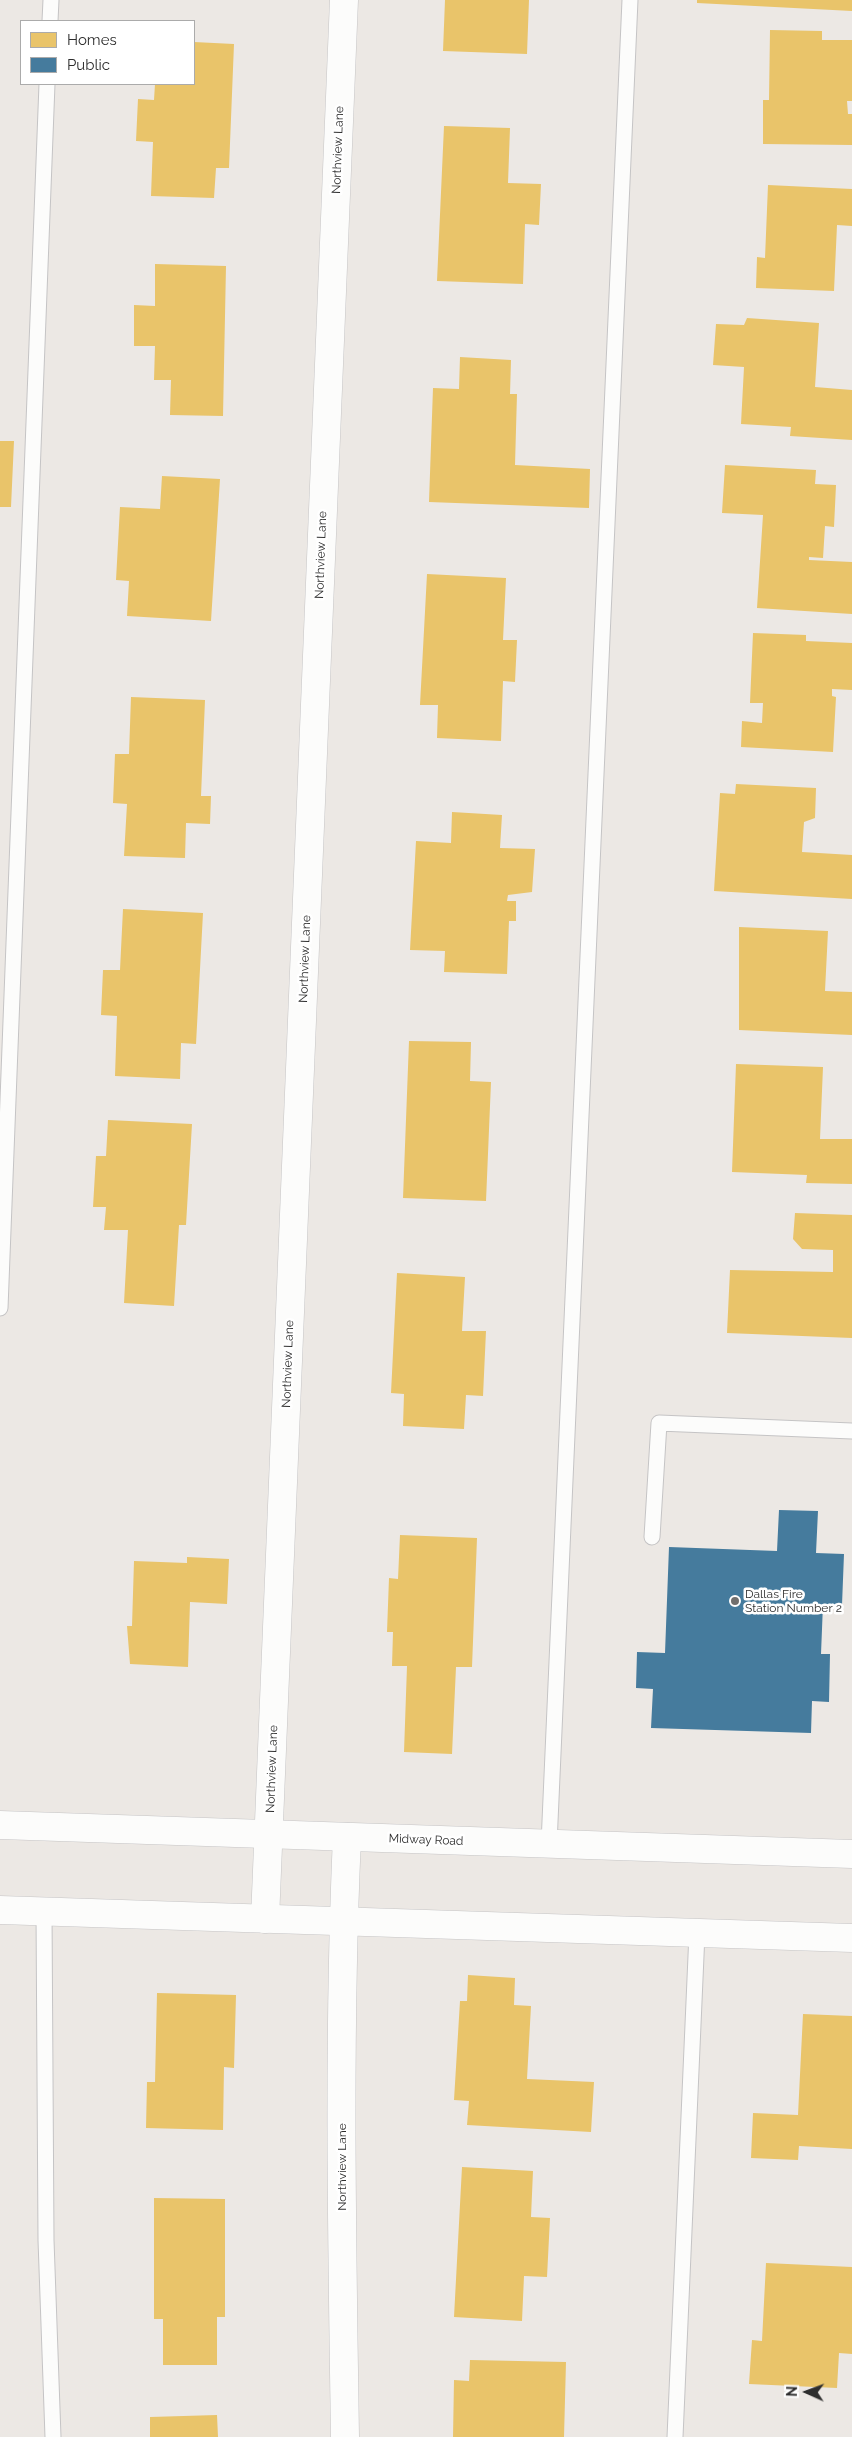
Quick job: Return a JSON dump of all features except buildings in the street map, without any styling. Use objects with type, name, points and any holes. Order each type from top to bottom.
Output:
[{"type":"street","name":"Northview Lane","points":[[265,1919],[344,0]]},
{"type":"street","name":"Midway Road","points":[[0,1825],[852,1854]]},
{"type":"street","name":"Northview Lane","points":[[345,2437],[342,2247],[343,1921],[347,1837]]},
{"type":"street","points":[[0,1910],[852,1938]]},
{"type":"lane","points":[[50,20],[51,0]]},
{"type":"lane","points":[[549,1844],[630,0]]},
{"type":"lane","points":[[0,1308],[48,85]]},
{"type":"lane","points":[[652,1537],[659,1423],[852,1431]]},
{"type":"lane","points":[[44,1912],[46,2240],[53,2437]]},
{"type":"lane","points":[[675,2437],[697,1933]]},
{"type":"place","name":"Dallas Fire Station Number 2","points":[[735,1601]]}]
